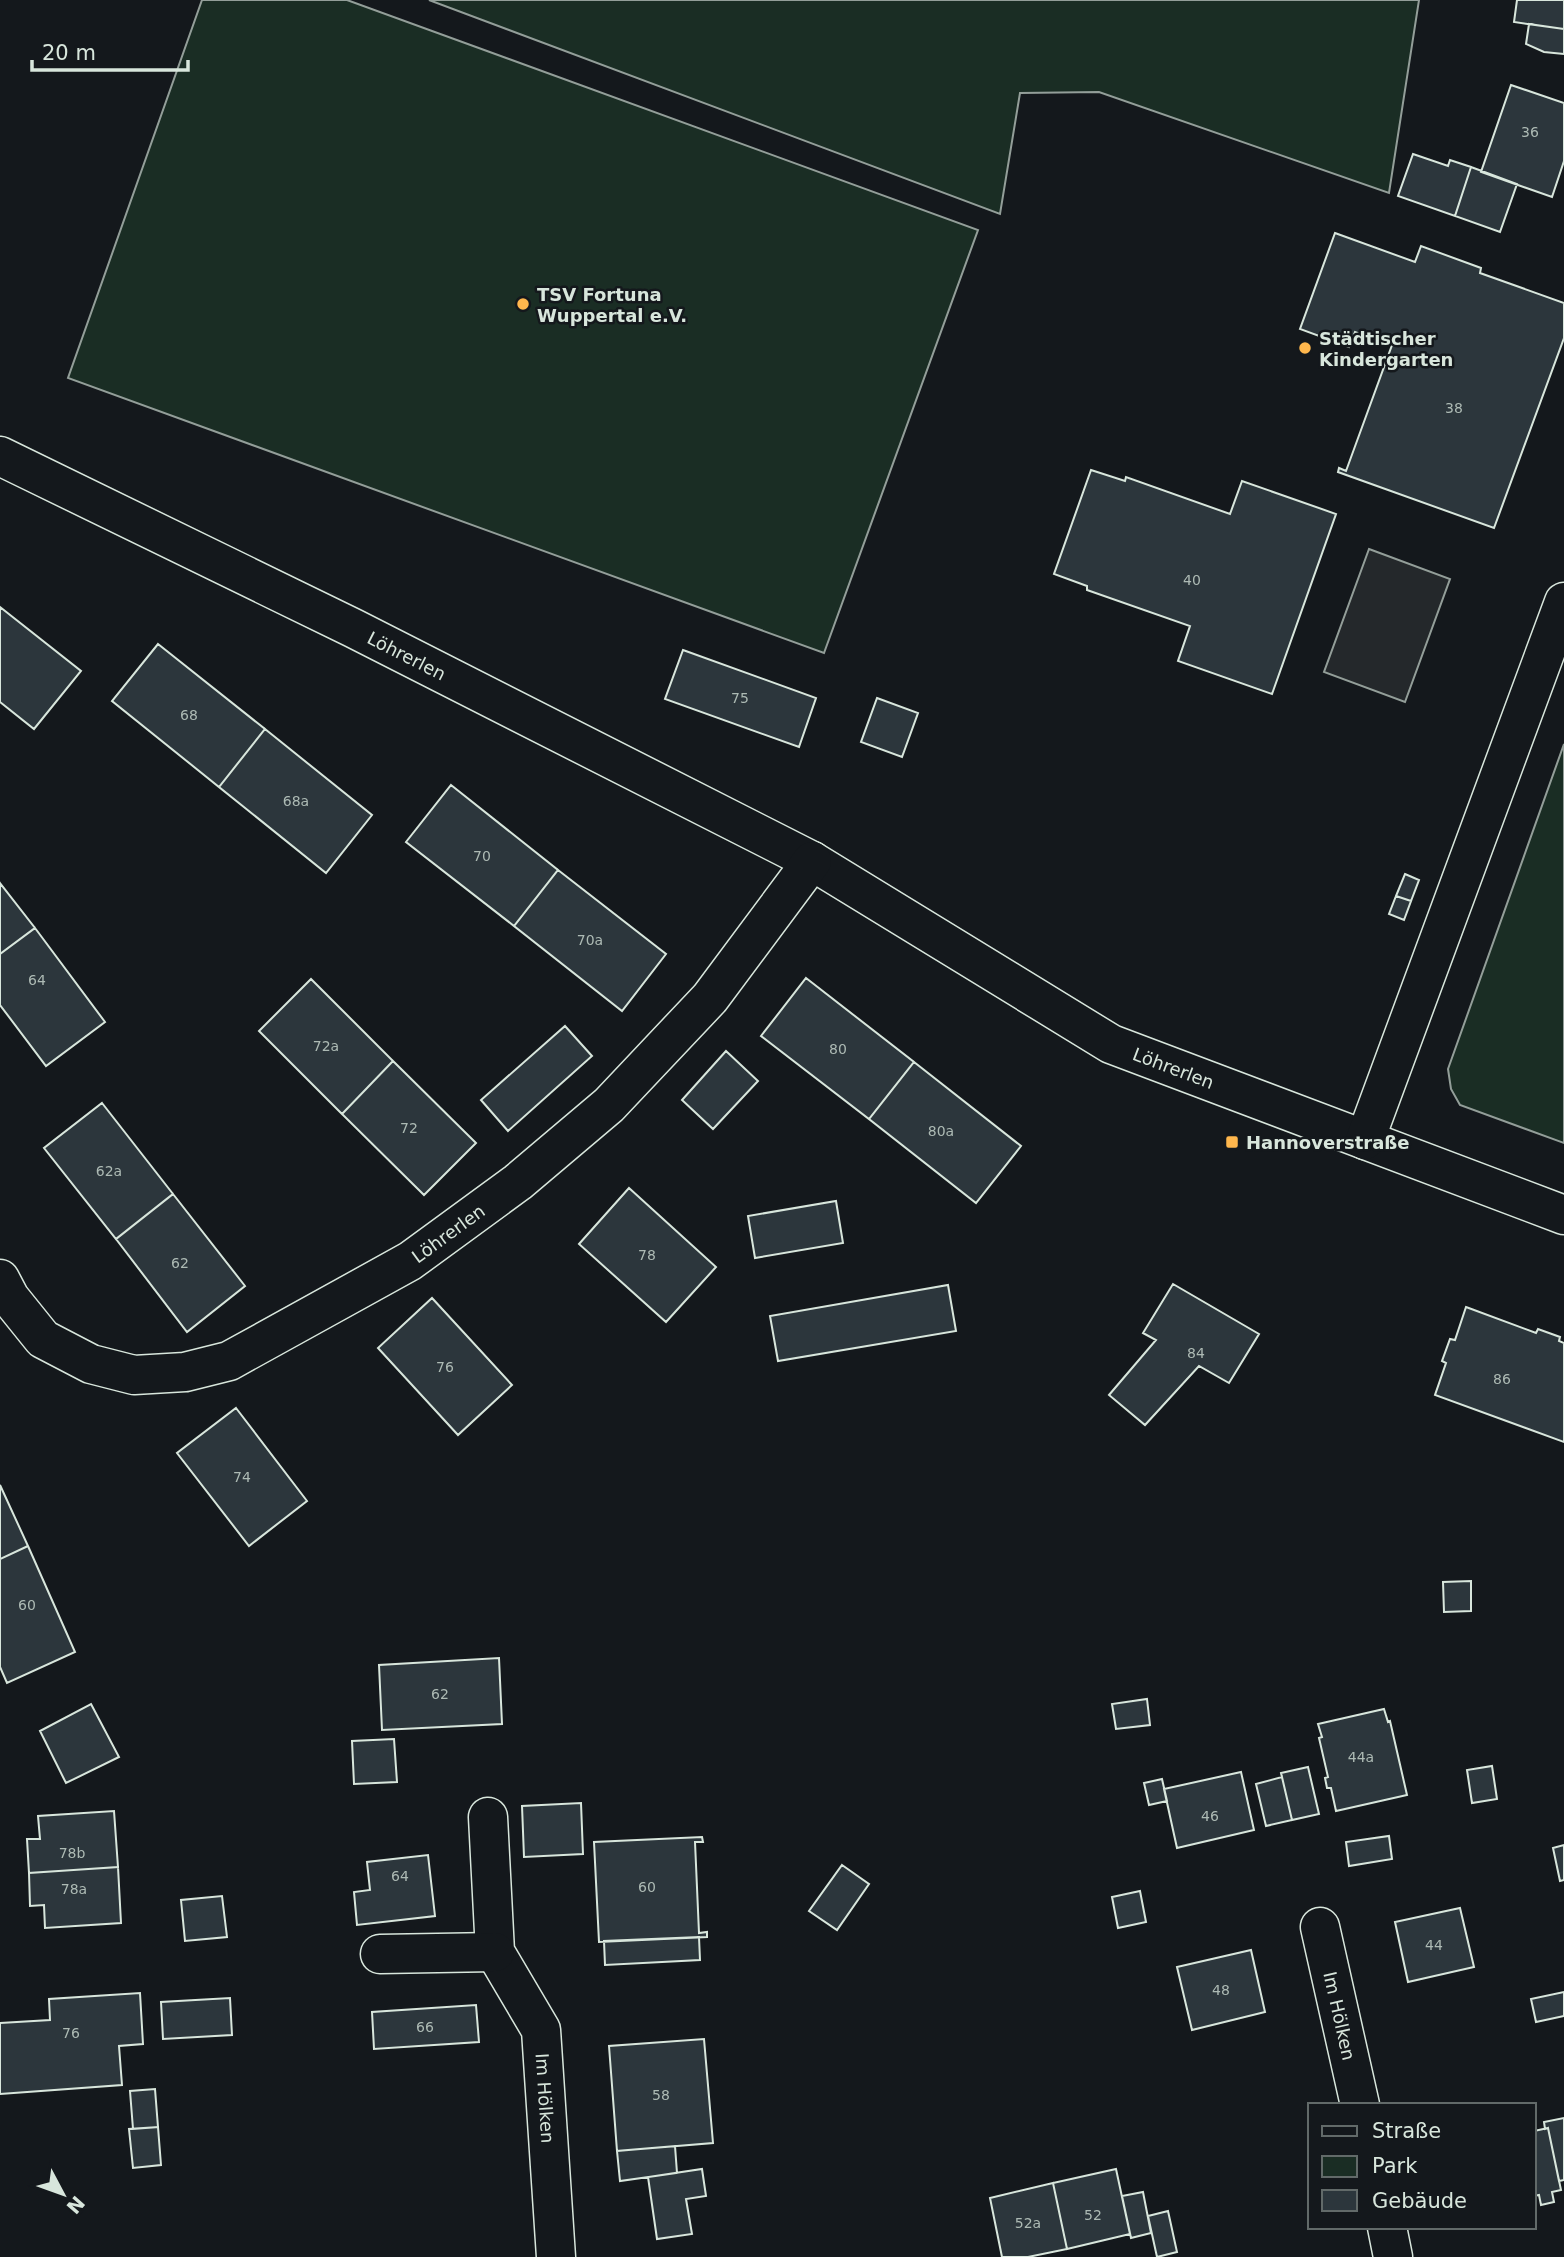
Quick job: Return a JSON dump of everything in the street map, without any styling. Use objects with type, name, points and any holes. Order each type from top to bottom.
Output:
[{"type":"street","name":"Löhrerlen","points":[[0,456],[353,628],[812,860],[1111,1044],[1564,1215]]},
{"type":"street","points":[[1365,1140],[1564,602]]},
{"type":"street","name":"Löhrerlen","points":[[0,1279],[10,1298],[43,1339],[91,1364],[134,1375],[185,1372],[229,1361],[410,1261],[518,1182],[609,1105],[710,998],[812,860]]},
{"type":"street","name":"Im Hölken","points":[[488,1817],[495,1952],[541,2030],[556,2257]]},
{"type":"street","name":"Im Hölken","points":[[1320,1927],[1360,2103]]},
{"type":"street","points":[[380,1954],[495,1952]]},
{"type":"street","points":[[1387,2229],[1393,2257]]},
{"type":"green space","name":"TSV Fortuna Wuppertal e.V.","points":[[202,0],[347,0],[978,230],[824,653],[68,378]]},
{"type":"green space","points":[[429,0],[1419,0],[1389,193],[1099,92],[1020,93],[1000,214]]},
{"type":"green space","points":[[1564,744],[1564,1143],[1460,1105],[1451,1089],[1448,1069]]},
{"type":"shaded area","points":[[1369,549],[1450,579],[1405,702],[1324,672]]},
{"type":"building","points":[[1517,0],[1564,0],[1564,29],[1514,22]]},
{"type":"building","points":[[1529,24],[1564,29],[1564,54],[1544,52],[1526,44]]},
{"type":"building","points":[[1511,85],[1564,103],[1564,161],[1552,197],[1481,172]]},
{"type":"building","points":[[1413,154],[1448,166],[1450,160],[1471,167],[1455,216],[1398,196]]},
{"type":"building","points":[[1471,167],[1517,184],[1500,232],[1455,216]]},
{"type":"building","points":[[1335,233],[1415,262],[1421,246],[1481,268],[1480,273],[1564,303],[1564,338],[1494,528],[1338,472],[1339,468],[1346,471],[1392,345],[1355,332],[1349,347],[1300,329]]},
{"type":"building","points":[[1091,470],[1125,481],[1126,477],[1230,514],[1242,481],[1336,514],[1272,694],[1178,661],[1190,626],[1087,590],[1087,586],[1054,574]]},
{"type":"building","points":[[0,607],[81,671],[34,729],[0,702]]},
{"type":"building","points":[[158,644],[265,729],[219,787],[112,701]]},
{"type":"building","points":[[683,650],[816,698],[799,747],[665,699]]},
{"type":"building","points":[[877,698],[918,713],[902,757],[861,742]]},
{"type":"building","points":[[265,729],[372,815],[326,873],[219,787]]},
{"type":"building","points":[[451,785],[558,870],[514,926],[406,842]]},
{"type":"building","points":[[558,870],[666,954],[622,1011],[514,926]]},
{"type":"building","points":[[1405,874],[1419,880],[1411,901],[1396,896]]},
{"type":"building","points":[[0,883],[35,928],[0,954]]},
{"type":"building","points":[[1396,896],[1411,901],[1404,920],[1389,914]]},
{"type":"building","points":[[35,928],[105,1022],[46,1066],[0,1005],[0,954]]},
{"type":"building","points":[[806,978],[914,1062],[869,1119],[761,1036]]},
{"type":"building","points":[[311,979],[393,1061],[342,1114],[259,1031]]},
{"type":"building","points":[[565,1026],[592,1056],[508,1131],[481,1100]]},
{"type":"building","points":[[726,1051],[758,1081],[713,1129],[682,1100]]},
{"type":"building","points":[[393,1061],[476,1143],[424,1195],[342,1114]]},
{"type":"building","points":[[914,1062],[1021,1146],[976,1203],[869,1119]]},
{"type":"building","points":[[102,1103],[173,1194],[116,1239],[44,1148]]},
{"type":"building","points":[[629,1188],[716,1267],[666,1322],[579,1244]]},
{"type":"building","points":[[173,1194],[245,1286],[187,1332],[116,1239]]},
{"type":"building","points":[[836,1201],[843,1243],[755,1258],[748,1216]]},
{"type":"building","points":[[1173,1284],[1259,1334],[1229,1383],[1199,1366],[1145,1425],[1109,1395],[1156,1340],[1143,1333]]},
{"type":"building","points":[[948,1285],[956,1331],[778,1361],[770,1316]]},
{"type":"building","points":[[432,1298],[512,1385],[458,1435],[378,1348]]},
{"type":"building","points":[[1466,1307],[1536,1333],[1538,1329],[1560,1337],[1559,1341],[1564,1343],[1564,1442],[1435,1395],[1446,1363],[1442,1361],[1450,1339],[1455,1340]]},
{"type":"building","points":[[236,1408],[307,1501],[249,1546],[177,1453]]},
{"type":"building","points":[[0,1485],[28,1546],[0,1559]]},
{"type":"building","points":[[28,1546],[75,1652],[7,1683],[0,1667],[0,1559]]},
{"type":"building","points":[[1471,1581],[1471,1611],[1444,1612],[1443,1582]]},
{"type":"building","points":[[499,1658],[502,1724],[382,1730],[379,1665]]},
{"type":"building","points":[[1147,1699],[1150,1725],[1116,1729],[1112,1704]]},
{"type":"building","points":[[91,1704],[119,1757],[66,1783],[40,1731]]},
{"type":"building","points":[[1384,1709],[1388,1722],[1390,1721],[1407,1795],[1336,1811],[1331,1788],[1327,1788],[1325,1778],[1328,1777],[1318,1724]]},
{"type":"building","points":[[394,1739],[397,1782],[354,1784],[352,1741]]},
{"type":"building","points":[[1492,1766],[1497,1799],[1472,1803],[1467,1770]]},
{"type":"building","points":[[1308,1767],[1319,1814],[1292,1820],[1281,1773]]},
{"type":"building","points":[[1241,1772],[1254,1830],[1177,1848],[1164,1789]]},
{"type":"building","points":[[1282,1777],[1292,1820],[1266,1826],[1256,1784]]},
{"type":"building","points":[[1162,1779],[1167,1801],[1149,1805],[1144,1783]]},
{"type":"building","points":[[581,1803],[583,1854],[524,1857],[522,1806]]},
{"type":"building","points":[[114,1811],[118,1867],[29,1873],[27,1839],[40,1839],[38,1816]]},
{"type":"building","points":[[1389,1836],[1392,1859],[1349,1866],[1346,1842]]},
{"type":"building","points":[[702,1837],[703,1842],[695,1842],[699,1933],[707,1932],[707,1937],[599,1942],[594,1842]]},
{"type":"building","points":[[1564,1845],[1564,1880],[1560,1881],[1553,1848]]},
{"type":"building","points":[[428,1855],[435,1916],[357,1925],[354,1892],[370,1890],[367,1862]]},
{"type":"building","points":[[842,1865],[869,1884],[837,1930],[809,1911]]},
{"type":"building","points":[[118,1867],[121,1923],[45,1928],[44,1905],[30,1906],[29,1873]]},
{"type":"building","points":[[1140,1891],[1146,1922],[1118,1928],[1112,1897]]},
{"type":"building","points":[[222,1896],[227,1937],[185,1941],[181,1900]]},
{"type":"building","points":[[1460,1908],[1474,1967],[1408,1982],[1395,1922]]},
{"type":"building","points":[[699,1937],[700,1960],[605,1965],[604,1941]]},
{"type":"building","points":[[1251,1950],[1265,2012],[1192,2030],[1177,1967]]},
{"type":"building","points":[[1564,1992],[1564,2016],[1536,2022],[1531,1999]]},
{"type":"building","points":[[140,1993],[143,2044],[119,2046],[122,2085],[0,2094],[0,2023],[50,2020],[49,1999]]},
{"type":"building","points":[[230,1998],[232,2035],[163,2039],[161,2002]]},
{"type":"building","points":[[476,2005],[479,2042],[374,2049],[372,2012]]},
{"type":"building","points":[[704,2039],[713,2143],[617,2151],[609,2046]]},
{"type":"building","points":[[155,2089],[158,2127],[133,2129],[130,2091]]},
{"type":"building","points":[[1564,2118],[1564,2180],[1559,2181],[1548,2128],[1545,2129],[1544,2122]]},
{"type":"building","points":[[158,2127],[161,2165],[133,2168],[129,2129]]},
{"type":"building","points":[[1548,2128],[1561,2190],[1552,2192],[1554,2202],[1541,2205],[1539,2195],[1536,2196],[1536,2131]]},
{"type":"building","points":[[675,2146],[677,2173],[620,2181],[617,2151]]},
{"type":"building","points":[[702,2169],[706,2196],[686,2199],[692,2234],[657,2239],[648,2177]]},
{"type":"building","points":[[1116,2169],[1130,2234],[1067,2249],[1053,2183]]},
{"type":"building","points":[[1053,2183],[1067,2249],[1028,2257],[1002,2257],[990,2198]]},
{"type":"building","points":[[1143,2192],[1151,2233],[1131,2238],[1122,2196]]},
{"type":"building","points":[[1168,2211],[1177,2252],[1157,2257],[1148,2216]]},
{"type":"place","name":"TSV Fortuna Wuppertal e.V.","points":[[523,304]]},
{"type":"place","name":"Städtischer Kindergarten","points":[[1305,348]]},
{"type":"place","name":"Hannoverstraße","points":[[1232,1142]]}]
